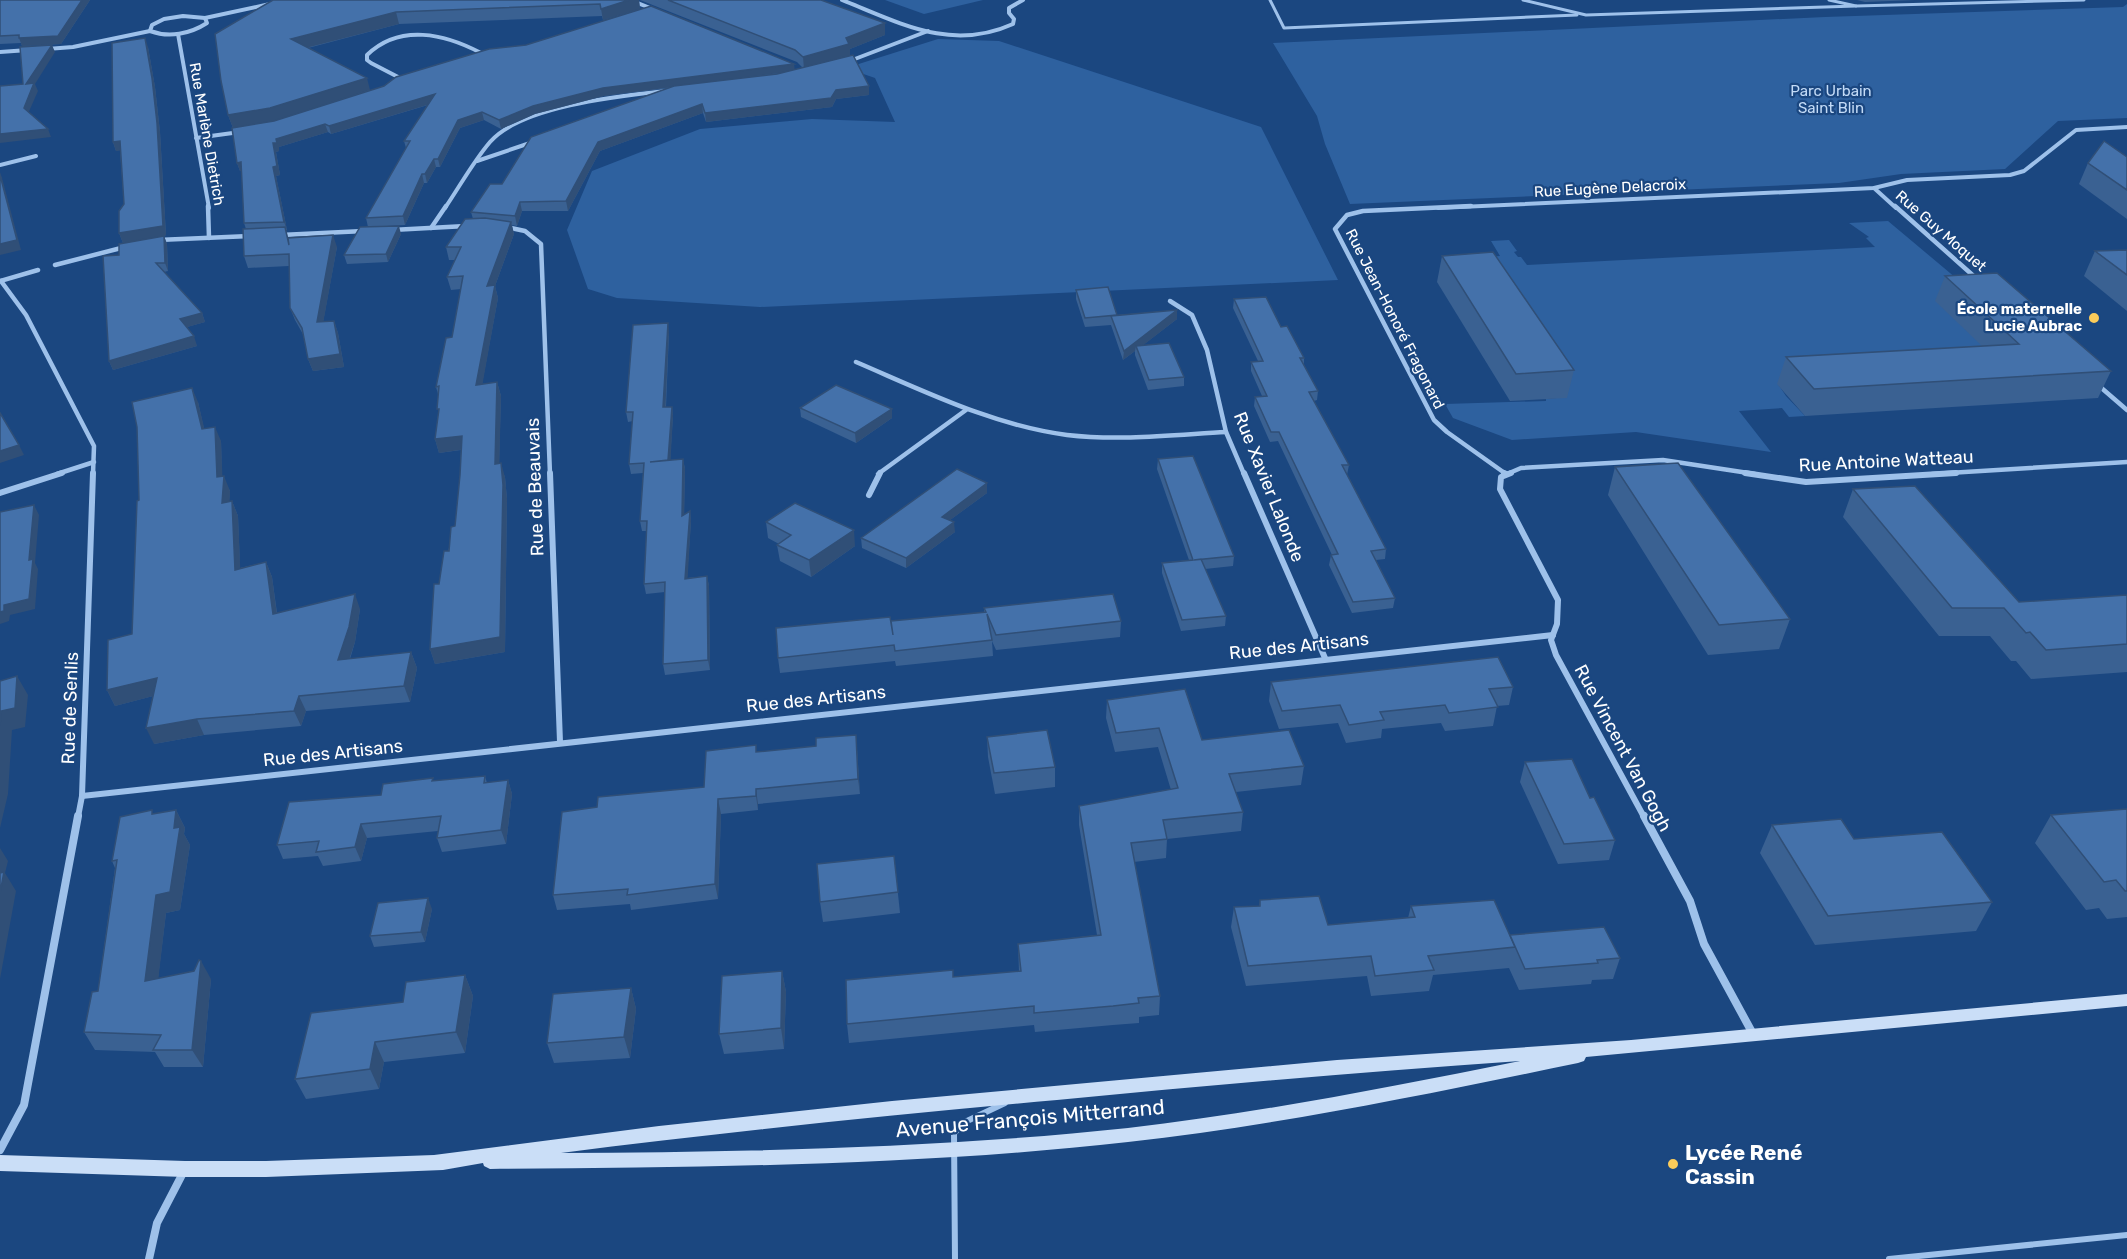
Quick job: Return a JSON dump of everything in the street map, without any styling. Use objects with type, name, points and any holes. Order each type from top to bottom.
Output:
[{"type":"main road","name":"Avenue François Mitterrand","points":[[435,1162],[659,1133],[1019,1097],[1337,1067],[1622,1047],[2127,1000]]},
{"type":"main road","name":"Avenue François Mitterrand","points":[[0,1163],[185,1169],[266,1169],[435,1162],[670,1160],[953,1149],[1126,1135],[1243,1120],[1371,1099],[1622,1047]]},
{"type":"street","points":[[630,0],[663,13]]},
{"type":"street","points":[[842,0],[928,32],[964,37],[988,35],[1013,24],[1014,19],[1009,14],[1009,8],[1023,0]]},
{"type":"street","points":[[150,31],[152,25],[164,19],[192,15],[205,18],[273,4]]},
{"type":"street","points":[[643,12],[653,9]]},
{"type":"street","points":[[42,49],[62,48],[150,31],[161,34],[178,34],[203,26],[208,20],[205,18]]},
{"type":"street","points":[[846,62],[928,32]]},
{"type":"street","name":"Rue Marlène Dietrich","points":[[178,34],[209,210],[209,238]]},
{"type":"street","points":[[400,78],[367,60],[367,55],[372,48],[406,36],[439,37],[451,39],[481,53]]},
{"type":"street","points":[[0,52],[31,50]]},
{"type":"street","points":[[471,56],[492,52]]},
{"type":"street","points":[[393,84],[400,78],[410,75]]},
{"type":"street","points":[[431,228],[491,141],[502,130],[585,102],[671,92],[660,97]]},
{"type":"street","name":"Rue Eugène Delacroix","points":[[1347,215],[1364,211],[1874,188],[1907,180],[2010,175],[2024,171],[2076,130],[2127,127]]},
{"type":"street","points":[[196,138],[243,131]]},
{"type":"street","points":[[477,161],[542,139]]},
{"type":"street","points":[[0,165],[36,156]]},
{"type":"street","points":[[0,158],[7,163]]},
{"type":"street","name":"Rue Guy Moquet","points":[[1874,188],[1980,281]]},
{"type":"street","name":"Rue Jean-Honoré Fragonard","points":[[1347,215],[1335,229],[1434,420],[1447,432],[1506,474]]},
{"type":"street","points":[[384,230],[476,226]]},
{"type":"street","name":"Rue de Beauvais","points":[[498,226],[517,228],[533,234],[541,244],[560,742]]},
{"type":"street","points":[[279,235],[372,231]]},
{"type":"street","points":[[155,241],[256,236]]},
{"type":"street","points":[[55,265],[129,246]]},
{"type":"street","points":[[0,281],[38,270]]},
{"type":"street","name":"Rue de Senlis","points":[[0,281],[14,296],[26,315],[94,446],[82,796],[24,1105],[0,1150]]},
{"type":"street","name":"Rue Xavier Lalonde","points":[[1170,301],[1192,315],[1207,350],[1226,432],[1325,658]]},
{"type":"street","points":[[856,362],[966,410],[1044,431],[1084,436],[1120,437],[1226,432]]},
{"type":"street","points":[[2092,380],[2127,410]]},
{"type":"street","points":[[869,495],[879,473],[966,410]]},
{"type":"street","name":"Rue Antoine Watteau","points":[[1506,474],[1521,468],[1663,460],[1806,482],[2127,462]]},
{"type":"street","points":[[0,493],[94,462]]},
{"type":"street","name":"Rue Vincent Van Gogh","points":[[1506,474],[1498,483],[1500,489],[1558,600],[1560,610],[1551,640],[1556,655],[1690,902],[1704,944],[1753,1035]]},
{"type":"street","name":"Rue des Artisans","points":[[82,796],[1325,658],[1553,635]]},
{"type":"street","points":[[149,1259],[157,1223],[185,1169]]},
{"type":"lane","points":[[1270,0],[1284,28],[1586,15],[2084,0]]},
{"type":"lane","points":[[1523,0],[1586,15]]},
{"type":"lane","points":[[1829,0],[1856,6]]},
{"type":"lane","points":[[1978,4],[1983,0]]},
{"type":"lane","points":[[955,1259],[954,1133],[966,1121],[1019,1097]]},
{"type":"lane","points":[[1889,1259],[2127,1235]]},
{"type":"green space","points":[[885,0],[983,0],[924,14]]},
{"type":"green space","name":"Parc Urbain Saint Blin","points":[[2127,4],[2127,118],[2058,121],[2005,169],[1901,174],[1839,183],[1350,204],[1325,144],[1317,116],[1273,43],[1825,17],[2123,7]]},
{"type":"green space","points":[[938,39],[999,41],[1261,127],[1338,280],[760,307],[617,298],[588,289],[567,230],[592,171],[700,129],[812,119],[895,122],[875,78],[846,68]]},
{"type":"green space","points":[[1888,221],[1981,299],[1995,359],[1778,384],[1805,416],[1789,417],[1782,408],[1739,411],[1771,452],[1636,432],[1512,440],[1453,418],[1445,404],[1546,401],[1546,399],[1567,397],[1453,259],[1500,256],[1491,241],[1509,240],[1517,251],[1514,252],[1527,265],[1875,247],[1866,238],[1869,237],[1849,223]]},
{"type":"building","points":[[0,0],[82,0],[58,36],[19,38],[19,35],[0,36]]},
{"type":"building","points":[[273,0],[629,0],[601,9],[600,4],[396,12],[291,39],[367,78],[270,108],[228,115],[215,34]]},
{"type":"building","points":[[668,0],[821,0],[885,23],[846,38],[849,44],[803,57],[795,50]]},
{"type":"building","points":[[651,6],[794,64],[603,88],[533,106],[499,120],[482,112],[458,120],[438,159],[434,159],[425,174],[422,174],[403,216],[366,218],[410,141],[404,141],[435,94],[329,126],[325,124],[276,139],[277,143],[273,143],[277,166],[273,167],[284,222],[244,223],[241,162],[237,163],[232,128],[274,121],[384,86],[396,77],[489,49],[526,45]]},
{"type":"building","points":[[145,38],[157,123],[163,226],[119,233],[119,211],[124,204],[120,141],[113,142],[112,43]]},
{"type":"building","points":[[52,45],[26,84],[34,83],[24,108],[48,129],[0,134],[0,86],[23,84],[20,47]]},
{"type":"building","points":[[853,55],[869,86],[836,90],[831,98],[705,113],[702,104],[598,142],[566,201],[520,202],[515,216],[471,212],[490,184],[502,184],[531,137],[674,86],[777,74]]},
{"type":"building","points":[[2104,141],[2127,157],[2127,190],[2088,163]]},
{"type":"building","points":[[0,175],[17,240],[0,244]]},
{"type":"building","points":[[485,218],[511,222],[487,286],[495,285],[476,385],[497,382],[495,464],[501,463],[503,485],[500,637],[430,649],[434,584],[439,584],[444,551],[449,551],[451,527],[455,526],[462,436],[435,439],[439,409],[437,409],[439,386],[436,387],[446,338],[452,337],[463,276],[447,277],[461,247],[446,247],[465,219]]},
{"type":"building","points":[[399,226],[386,254],[344,255],[360,227]]},
{"type":"building","points":[[285,227],[289,245],[288,238],[333,235],[317,322],[334,321],[340,354],[308,359],[302,328],[290,308],[289,254],[244,256],[243,229]]},
{"type":"building","points":[[164,236],[165,263],[156,263],[202,313],[180,319],[194,336],[109,361],[103,256],[119,255],[119,244]]},
{"type":"building","points":[[2127,250],[2127,275],[2095,251]]},
{"type":"building","points":[[1493,252],[1574,370],[1516,374],[1442,256]]},
{"type":"building","points":[[1997,273],[2111,371],[1814,389],[1786,357],[2019,344],[1945,276]]},
{"type":"building","points":[[1108,287],[1117,315],[1085,318],[1076,290]]},
{"type":"building","points":[[1266,297],[1281,327],[1287,326],[1304,358],[1300,358],[1318,391],[1309,392],[1349,465],[1342,465],[1386,549],[1371,551],[1395,598],[1353,602],[1331,555],[1338,554],[1279,432],[1271,432],[1255,397],[1267,396],[1251,362],[1263,361],[1234,299]]},
{"type":"building","points":[[1177,310],[1124,351],[1111,316]]},
{"type":"building","points":[[668,323],[663,407],[672,407],[668,460],[650,462],[683,459],[682,516],[690,511],[685,579],[707,576],[708,660],[663,664],[665,582],[644,584],[647,521],[640,521],[644,463],[629,464],[633,412],[626,412],[633,325]]},
{"type":"building","points":[[1169,343],[1184,377],[1149,380],[1136,346]]},
{"type":"building","points":[[836,385],[892,409],[855,433],[800,408]]},
{"type":"building","points":[[192,388],[202,429],[215,427],[217,477],[224,476],[222,503],[232,501],[235,570],[266,562],[273,614],[355,594],[349,627],[338,660],[411,652],[404,686],[299,696],[294,711],[197,719],[146,728],[157,678],[107,690],[108,640],[132,634],[137,501],[139,500],[137,427],[132,402]]},
{"type":"building","points":[[0,413],[19,445],[0,451]]},
{"type":"building","points":[[1193,456],[1234,556],[1201,559],[1226,616],[1182,620],[1162,563],[1193,560],[1158,459]]},
{"type":"building","points":[[1678,463],[1790,619],[1719,625],[1615,467]]},
{"type":"building","points":[[957,469],[987,483],[942,517],[954,522],[906,558],[861,538]]},
{"type":"building","points":[[1915,486],[2019,602],[2127,595],[2127,644],[2046,650],[2030,632],[2026,633],[2004,608],[1952,608],[1853,489]]},
{"type":"building","points":[[795,503],[854,530],[809,560],[777,545],[791,535],[766,522]]},
{"type":"building","points":[[34,505],[29,560],[33,559],[29,599],[4,605],[4,611],[0,612],[0,512]]},
{"type":"building","points":[[1113,594],[1121,621],[996,635],[987,614],[992,640],[895,651],[894,645],[778,658],[776,628],[890,617],[893,635],[891,621],[986,612],[984,608]]},
{"type":"building","points":[[1498,657],[1513,687],[1489,689],[1498,707],[1449,713],[1445,705],[1380,712],[1384,720],[1349,725],[1340,705],[1282,711],[1271,682]]},
{"type":"building","points":[[17,676],[15,708],[1,711],[0,726],[0,681]]},
{"type":"building","points":[[1185,689],[1202,740],[1289,730],[1304,766],[1229,774],[1243,812],[1163,820],[1167,839],[1131,843],[1160,996],[1138,998],[1139,1003],[1113,1006],[1034,1013],[1034,1006],[847,1024],[846,980],[953,970],[953,977],[1021,971],[1018,944],[1101,935],[1079,806],[1178,788],[1159,728],[1116,733],[1107,700]]},
{"type":"building","points":[[1047,730],[1055,767],[994,773],[987,737]]},
{"type":"building","points":[[856,735],[858,779],[756,789],[756,796],[718,799],[715,884],[627,895],[628,889],[553,895],[562,812],[597,807],[598,797],[704,787],[706,751],[756,745],[756,752],[816,746],[816,738]]},
{"type":"building","points":[[1572,759],[1590,798],[1594,797],[1615,840],[1564,844],[1525,762]]},
{"type":"building","points":[[485,776],[484,783],[508,780],[501,830],[437,838],[441,816],[361,824],[355,847],[316,852],[319,841],[277,845],[289,802],[381,795],[383,784],[433,778],[432,781]]},
{"type":"building","points":[[2127,809],[2127,891],[2125,891],[2116,880],[2104,882],[2051,815]]},
{"type":"building","points":[[152,810],[152,814],[176,810],[174,828],[180,827],[170,892],[156,895],[145,981],[194,971],[199,960],[201,961],[192,1050],[153,1050],[161,1035],[84,1032],[92,992],[98,991],[117,860],[112,861],[120,817]]},
{"type":"building","points":[[1841,819],[1854,839],[1942,832],[1992,902],[1828,916],[1772,825]]},
{"type":"building","points":[[894,856],[898,892],[820,902],[817,864]]},
{"type":"building","points":[[4,872],[0,893],[0,873]]},
{"type":"building","points":[[1319,896],[1328,925],[1415,917],[1411,906],[1494,900],[1515,947],[1428,956],[1434,970],[1375,976],[1371,956],[1248,966],[1234,907],[1260,906],[1260,900]]},
{"type":"building","points":[[428,898],[421,932],[370,936],[378,903]]},
{"type":"building","points":[[1604,927],[1620,958],[1597,960],[1598,963],[1525,969],[1510,935]]},
{"type":"building","points":[[782,971],[781,1028],[719,1034],[722,976]]},
{"type":"building","points":[[465,975],[456,1032],[375,1042],[370,1069],[295,1079],[311,1013],[403,1002],[406,982]]},
{"type":"building","points":[[631,988],[624,1037],[547,1043],[553,994]]},
{"type":"place","name":"École maternelle Lucie Aubrac","points":[[2094,318]]},
{"type":"place","name":"Lycée René Cassin","points":[[1673,1164]]}]
